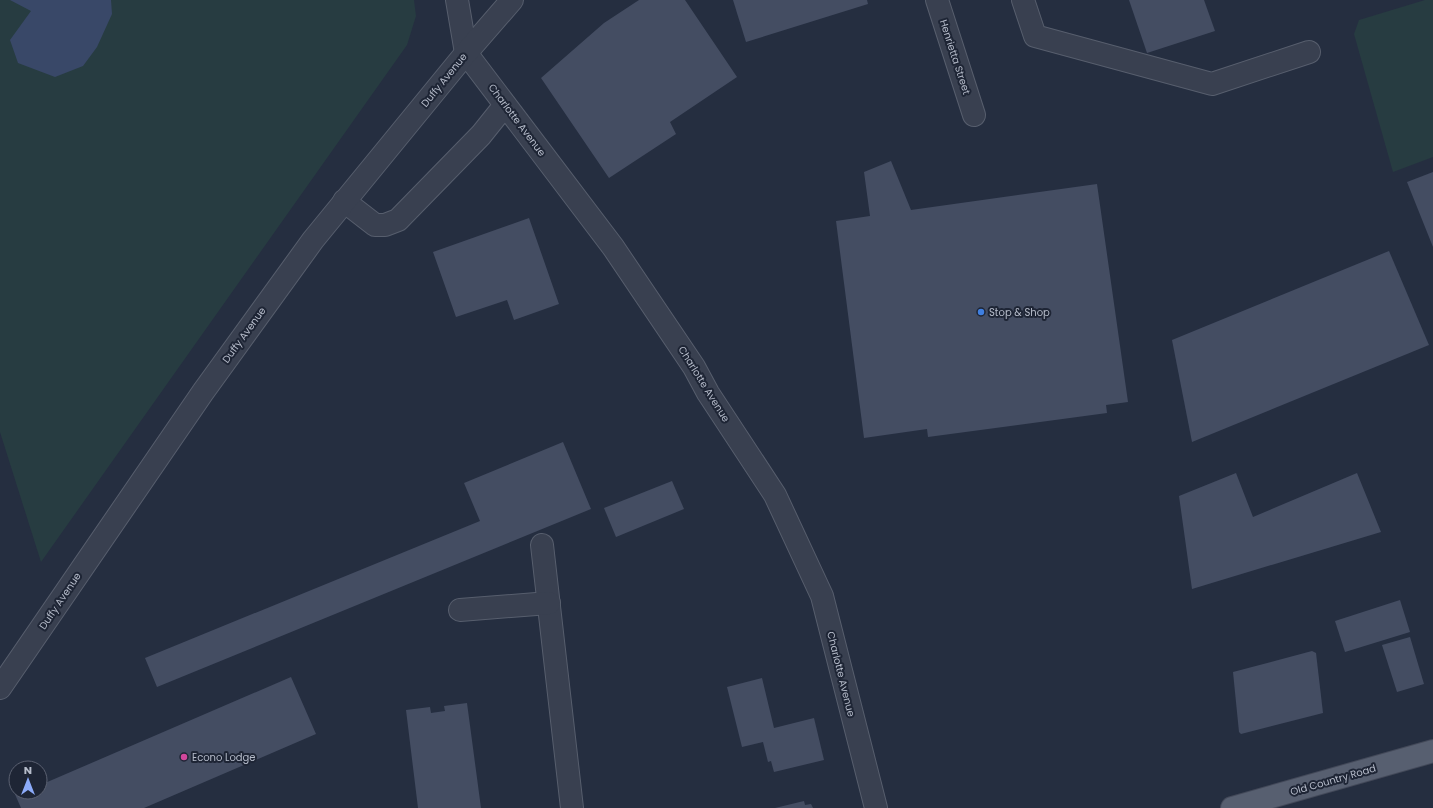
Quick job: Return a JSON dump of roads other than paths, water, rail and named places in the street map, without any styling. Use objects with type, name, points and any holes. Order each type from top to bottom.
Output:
[{"type":"main road","name":"Old Country Road","points":[[1232,808],[1433,750]]},
{"type":"street","name":"Charlotte Avenue","points":[[456,0],[466,53],[613,247],[694,367],[708,394],[775,495],[822,596],[876,808]]},
{"type":"street","name":"Duffy Avenue","points":[[0,688],[203,392],[313,240],[466,53],[512,0]]},
{"type":"street","name":"Henrietta Street","points":[[937,0],[974,115]]},
{"type":"street","points":[[1023,0],[1035,36],[1212,84],[1309,52]]},
{"type":"street","points":[[344,202],[375,225],[385,225],[398,220],[481,135],[505,105]]},
{"type":"street","points":[[542,545],[572,808]]},
{"type":"street","points":[[460,610],[549,603]]},
{"type":"water","points":[[10,0],[111,0],[112,14],[97,47],[83,66],[55,77],[18,63],[10,40],[31,11]]},
{"type":"place","name":"Stop & Shop","points":[[981,312]]},
{"type":"place","name":"Econo Lodge","points":[[184,757]]}]
